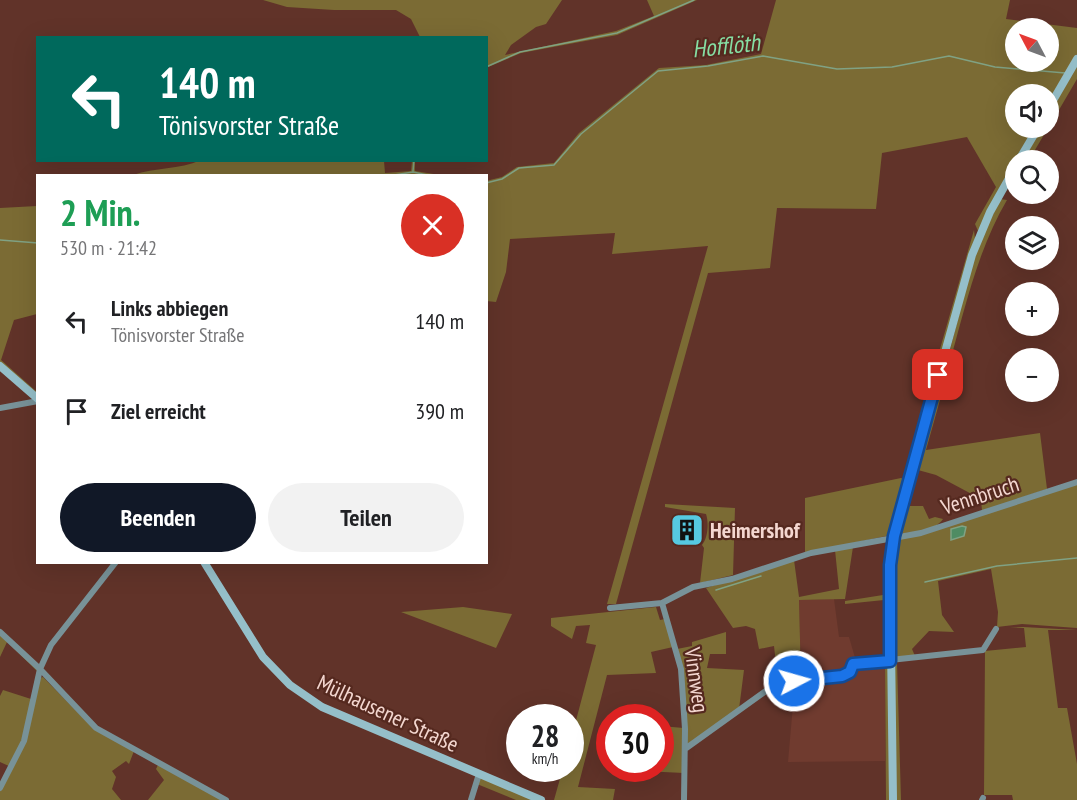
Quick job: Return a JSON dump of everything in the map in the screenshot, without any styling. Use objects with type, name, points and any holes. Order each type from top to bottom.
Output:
[{"type":"main road","points":[[1059,91],[1077,59]]},
{"type":"main road","points":[[893,800],[890,565],[894,536],[972,255],[990,212],[1005,185]]},
{"type":"main road","points":[[0,366],[36,398]]},
{"type":"main road","name":"Mülhausener Straße","points":[[205,564],[263,657],[290,685],[322,707],[541,800]]},
{"type":"street","points":[[0,408],[36,400]]},
{"type":"street","name":"Vennbruch","points":[[894,536],[921,533],[1077,482]]},
{"type":"street","points":[[610,608],[662,603],[693,587],[732,579],[811,553],[894,536]]},
{"type":"street","points":[[0,788],[24,741],[40,669],[51,645],[114,564]]},
{"type":"street","name":"Vinnweg","points":[[662,603],[681,669],[685,749],[684,800]]},
{"type":"street","points":[[685,749],[778,685],[842,676],[850,672],[853,664],[983,650],[996,629]]},
{"type":"street","points":[[0,632],[40,669],[96,728],[226,800]]},
{"type":"street","name":"Mülhausener Straße","points":[[471,800],[479,774]]},
{"type":"shaded area","points":[[263,0],[562,0],[546,24],[536,27],[511,45],[505,55],[616,31],[654,16],[647,0],[697,0],[617,35],[521,53],[488,67],[488,36],[420,36],[411,19],[396,10],[287,7]]},
{"type":"shaded area","points":[[776,0],[1010,0],[1005,18],[1005,72],[1059,72],[1059,26],[1077,28],[1077,54],[1067,71],[1077,64],[1077,79],[1059,110],[1059,96],[1070,77],[1059,91],[1059,84],[1005,84],[1005,138],[1029,138],[1023,150],[1005,150],[1005,182],[978,231],[975,224],[996,187],[967,137],[882,153],[876,209],[777,208],[770,268],[708,273],[616,604],[607,604],[708,246],[612,254],[615,233],[510,239],[506,272],[496,302],[488,301],[488,180],[502,177],[517,167],[554,163],[579,133],[659,68],[706,65],[761,54]]},
{"type":"shaded area","points":[[1035,138],[1042,138],[1035,150],[1028,150]]},
{"type":"shaded area","points":[[384,162],[385,173],[411,171],[412,162],[415,162],[415,171],[434,174],[137,174],[193,163]]},
{"type":"shaded area","points":[[1000,199],[1005,200],[979,262],[947,372],[944,373],[975,253]]},
{"type":"shaded area","points":[[36,206],[36,314],[14,320],[1,360],[36,391],[36,396],[0,364],[0,208]]},
{"type":"shaded area","points":[[974,230],[975,239],[907,474],[904,475]]},
{"type":"shaded area","points":[[947,375],[926,450],[1040,433],[1047,489],[982,511],[981,499],[936,475],[918,470],[908,506],[923,506],[929,519],[935,517],[943,519],[929,529],[899,533],[942,376]]},
{"type":"shaded area","points":[[901,478],[906,480],[891,535],[805,553],[805,498]]},
{"type":"shaded area","points":[[1077,484],[1077,628],[1022,624],[997,627],[998,612],[991,569],[938,581],[942,615],[954,632],[929,631],[912,649],[915,656],[895,657],[891,574],[897,540]]},
{"type":"shaded area","points":[[665,504],[735,508],[733,575],[700,583],[704,548],[702,545],[707,530],[706,514],[665,507]]},
{"type":"shaded area","points":[[966,527],[964,536],[951,540],[951,529]]},
{"type":"shaded area","points":[[887,540],[889,541],[888,656],[885,658],[884,600],[845,604],[845,601],[883,595]]},
{"type":"shaded area","points":[[853,547],[845,599],[799,600],[801,679],[778,682],[774,646],[759,649],[755,629],[746,626],[733,628],[706,588],[794,560],[799,597],[839,589],[835,550]]},
{"type":"shaded area","points":[[834,599],[839,637],[849,637],[856,661],[847,662],[848,671],[841,674],[801,679],[799,600]]},
{"type":"shaded area","points":[[463,607],[512,614],[496,648],[401,612]]},
{"type":"shaded area","points":[[656,607],[660,620],[665,619],[673,647],[651,652],[656,673],[607,675],[599,704],[596,704],[596,717],[584,764],[584,704],[580,704],[596,645],[586,643],[590,625],[576,626],[572,639],[551,626],[551,618]]},
{"type":"shaded area","points":[[1023,627],[1077,630],[1048,630],[1058,708],[1067,708],[1077,764],[1077,800],[1013,800],[1012,795],[984,795],[985,651],[1026,647],[1024,628],[1010,628]]},
{"type":"shaded area","points":[[726,632],[726,654],[710,654],[707,668],[744,670],[739,709],[687,746],[677,649],[692,646],[692,642]]},
{"type":"shaded area","points":[[0,633],[38,669],[23,741],[11,767],[0,762],[0,696],[3,690],[31,699],[37,671],[7,642],[0,657]]},
{"type":"shaded area","points":[[897,662],[901,800],[895,800],[894,664]]},
{"type":"shaded area","points":[[885,663],[885,761],[788,762],[795,682],[842,678],[854,666]]},
{"type":"shaded area","points":[[885,663],[888,665],[890,800],[886,800]]},
{"type":"shaded area","points":[[43,677],[89,724],[134,751],[129,764],[126,761],[112,771],[116,777],[112,789],[121,800],[0,800],[0,790],[26,742],[40,678]]},
{"type":"shaded area","points":[[674,727],[684,728],[684,773],[674,773]]},
{"type":"shaded area","points":[[159,763],[223,800],[148,800],[164,780],[156,769]]},
{"type":"shaded area","points":[[480,777],[534,800],[516,800],[477,784]]},
{"type":"shaded area","points":[[559,782],[579,782],[578,787],[615,789],[613,800],[554,800]]},
{"type":"waterway","points":[[488,66],[520,52],[617,33],[694,0]]},
{"type":"waterway","name":"Hofflöth","points":[[488,182],[502,179],[519,168],[554,165],[581,134],[658,71],[708,66],[763,56],[837,69],[892,67],[949,56],[995,67],[1065,73]]},
{"type":"waterway","points":[[413,171],[414,162]]},
{"type":"waterway","name":"Hofflöth","points":[[400,174],[413,172],[422,174]]},
{"type":"waterway","points":[[0,240],[36,243]]},
{"type":"waterway","points":[[925,582],[997,566],[1077,558]]},
{"type":"waterway","points":[[716,590],[761,576]]},
{"type":"place","name":"Heimershof","points":[[687,530]]},
{"type":"route","points":[[794,681],[842,676],[850,672],[853,664],[890,661],[890,565],[894,536],[938,375]]}]
